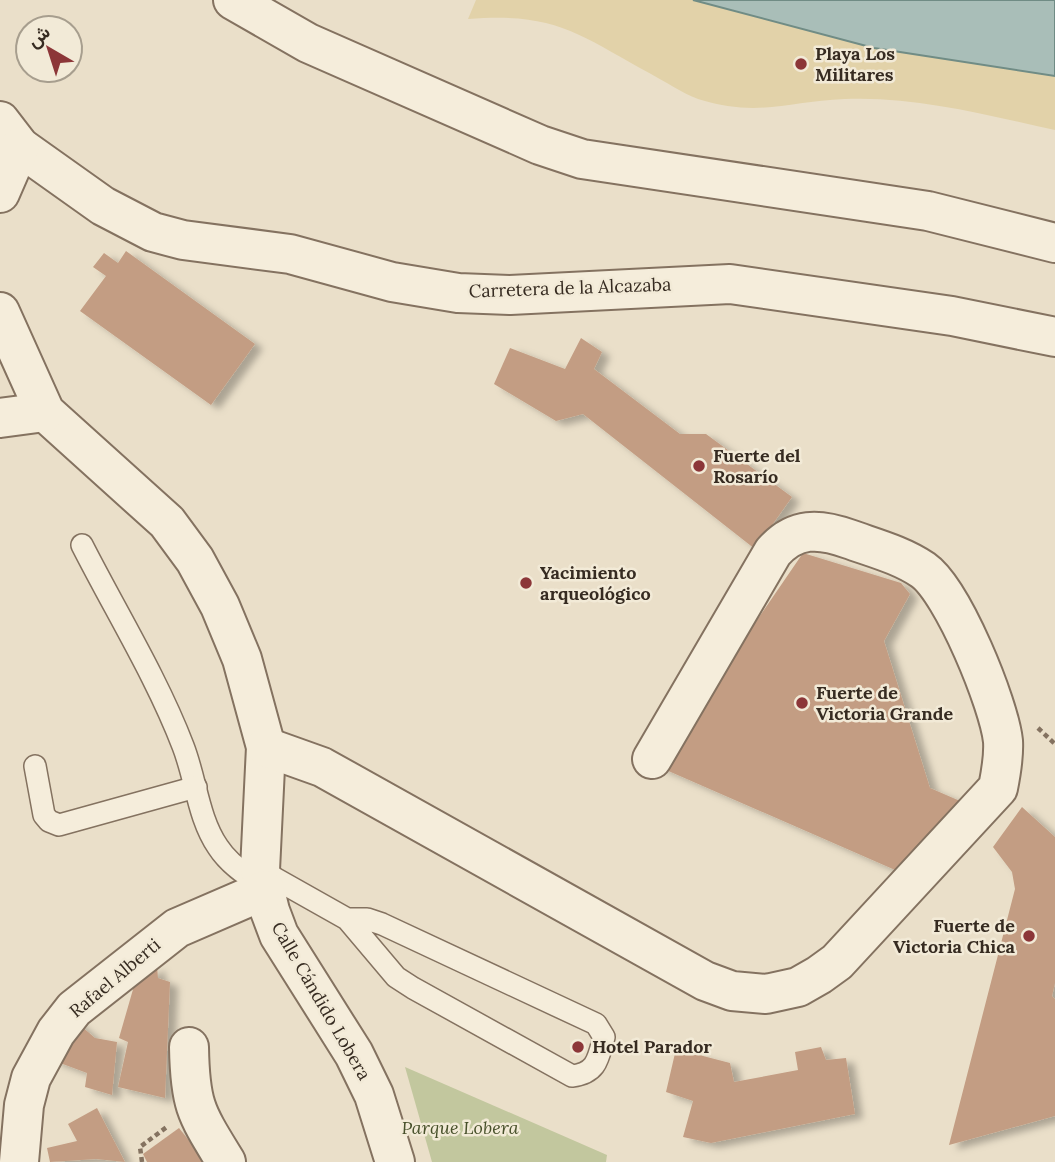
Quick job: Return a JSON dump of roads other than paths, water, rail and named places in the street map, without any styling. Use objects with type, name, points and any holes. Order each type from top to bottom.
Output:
[{"type":"street","points":[[233,0],[308,43],[540,145],[582,159],[928,211],[1055,243]]},
{"type":"street","points":[[0,193],[10,134]]},
{"type":"street","name":"Carretera de la Alcazaba","points":[[10,134],[103,206],[153,232],[183,240],[290,254],[392,282],[457,293],[510,295],[730,284],[939,314],[1055,337]]},
{"type":"street","points":[[0,312],[45,412],[0,418]]},
{"type":"street","name":"Calle Cándido Lobera","points":[[45,412],[167,522],[195,560],[220,606],[242,659],[265,747],[262,882],[279,935],[359,1065],[374,1095],[395,1162]]},
{"type":"street","points":[[265,747],[322,767],[705,981],[732,991],[766,994],[798,987],[837,962],[989,799],[998,788],[1003,766],[1003,739],[986,680],[945,595],[925,571],[903,558],[817,530],[792,536],[773,552],[652,758]]},
{"type":"street","name":"Rafael Alberti","points":[[19,1162],[23,1105],[31,1078],[55,1032],[74,1009],[177,928],[262,882]]},
{"type":"street","points":[[190,1047],[193,1107],[226,1162]]},
{"type":"lane","points":[[82,545],[174,726],[207,826],[217,847],[230,862],[262,882],[347,919],[367,919],[382,924],[596,1024],[604,1037],[597,1065],[585,1074],[572,1076],[413,988],[396,977],[347,919]]},
{"type":"lane","points":[[35,766],[44,815],[54,824],[196,787]]},
{"type":"water","points":[[693,0],[1055,0],[1055,76],[874,48]]},
{"type":"place","name":"Playa Los Militares","points":[[801,64]]},
{"type":"place","name":"Fuerte del Rosarío","points":[[699,466]]},
{"type":"place","name":"Yacimiento arqueológico","points":[[526,583]]},
{"type":"place","name":"Fuerte de Victoria Grande","points":[[802,703]]},
{"type":"place","name":"Fuerte de Victoria Chica","points":[[1029,936]]},
{"type":"place","name":"Hotel Parador","points":[[578,1047]]},
{"type":"park label","name":"Parque Lobera","points":[[460,1128]]}]
